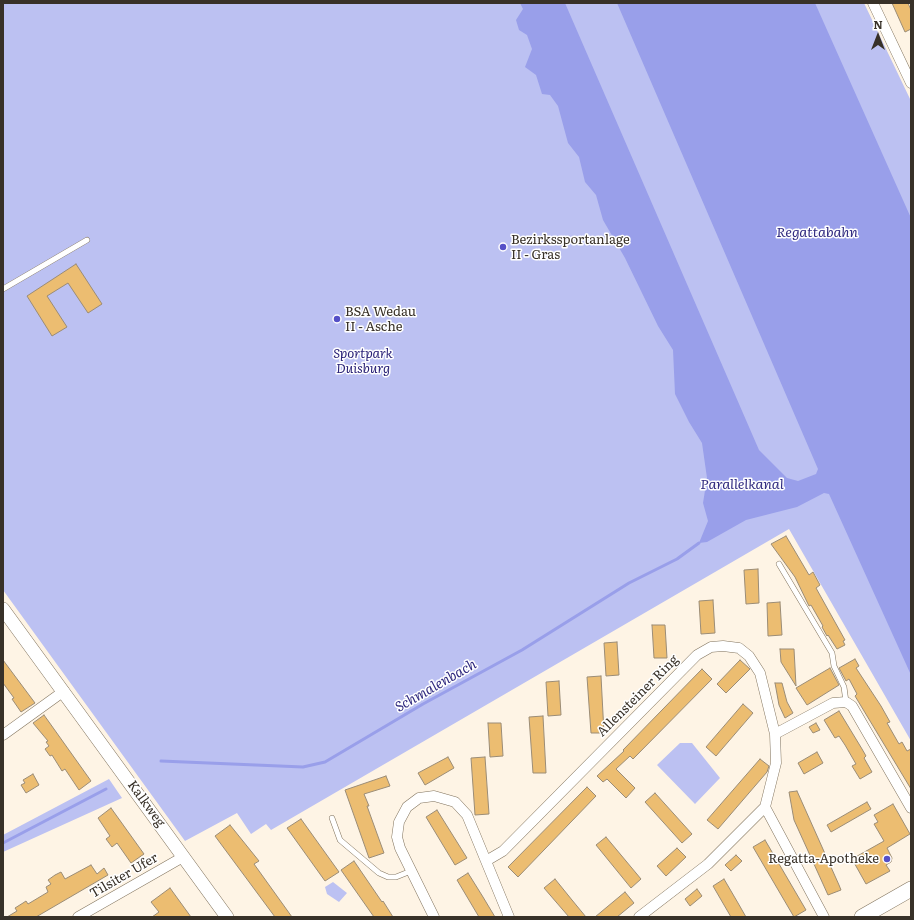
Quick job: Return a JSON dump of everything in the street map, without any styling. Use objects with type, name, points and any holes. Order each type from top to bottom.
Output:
[{"type":"main road","points":[[862,917],[911,889]]},
{"type":"street","points":[[873,3],[911,83]]},
{"type":"street","name":"Kalkweg","points":[[3,609],[7,622],[64,691],[227,917]]},
{"type":"street","name":"Allensteiner Ring","points":[[486,861],[503,851],[697,655],[711,647],[723,646],[739,648],[749,656],[760,673],[775,734],[776,764],[765,807]]},
{"type":"street","points":[[3,735],[64,691]]},
{"type":"street","points":[[775,734],[833,703],[846,702],[852,706],[911,808]]},
{"type":"street","points":[[434,917],[400,848],[397,837],[402,813],[412,801],[427,796],[448,799],[461,808],[467,815],[509,917]]},
{"type":"street","points":[[639,917],[708,864],[765,807],[824,917]]},
{"type":"street","name":"Tilsiter Ufer","points":[[78,917],[183,857]]},
{"type":"lane","points":[[3,289],[87,240]]},
{"type":"lane","points":[[779,564],[832,653],[834,666],[844,686],[846,702]]},
{"type":"lane","points":[[332,818],[340,840],[379,873],[388,877],[396,877],[411,871]]},
{"type":"green space","name":"Sportpark Duisburg","points":[[3,3],[864,3],[911,101],[911,741],[789,529],[271,830],[266,824],[251,834],[237,813],[185,841],[3,590]]},
{"type":"green space","points":[[680,743],[692,743],[720,778],[695,804],[657,765]]},
{"type":"green space","points":[[109,779],[122,798],[3,852],[3,835]]},
{"type":"green space","points":[[333,882],[347,893],[339,902],[327,894],[325,887]]},
{"type":"water","name":"Regattabahn","points":[[520,3],[565,3],[759,450],[787,478],[798,481],[816,474],[818,469],[617,3],[815,3],[911,218],[911,675],[829,494],[824,493],[797,507],[746,520],[707,542],[699,543],[708,521],[703,503],[707,478],[702,443],[689,422],[675,394],[673,350],[658,326],[625,258],[603,220],[596,195],[585,182],[579,157],[568,143],[558,106],[550,95],[542,94],[536,75],[525,67],[532,49],[527,35],[519,30],[516,20],[523,9]]},
{"type":"building","points":[[892,3],[908,3],[911,10],[911,29],[905,32]]},
{"type":"building","points":[[76,264],[102,304],[88,313],[68,283],[47,296],[67,327],[52,336],[27,296]]},
{"type":"building","points":[[786,536],[809,575],[813,572],[820,585],[816,588],[845,640],[843,641],[845,645],[837,649],[828,635],[827,636],[811,605],[809,606],[795,577],[771,544]]},
{"type":"building","points":[[758,569],[759,603],[746,604],[744,570]]},
{"type":"building","points":[[713,600],[715,633],[701,634],[699,601]]},
{"type":"building","points":[[780,602],[782,635],[768,636],[767,603]]},
{"type":"building","points":[[652,625],[665,625],[667,658],[654,658]]},
{"type":"building","points":[[617,642],[619,675],[606,676],[604,643]]},
{"type":"building","points":[[780,649],[794,649],[796,686],[781,662]]},
{"type":"building","points":[[855,659],[859,666],[856,668],[881,706],[890,722],[887,723],[899,744],[902,742],[907,751],[911,749],[911,789],[855,696],[857,694],[849,679],[846,681],[839,668]]},
{"type":"building","points":[[3,660],[35,703],[21,712],[12,699],[14,698],[3,683]]},
{"type":"building","points":[[740,660],[750,669],[726,693],[717,684]]},
{"type":"building","points":[[830,668],[839,685],[807,705],[796,688]]},
{"type":"building","points":[[702,669],[712,679],[633,759],[630,756],[616,769],[635,788],[626,798],[607,779],[603,782],[597,776],[624,751],[623,750]]},
{"type":"building","points":[[601,676],[604,733],[591,733],[587,677]]},
{"type":"building","points":[[559,681],[561,715],[548,716],[546,682]]},
{"type":"building","points":[[775,683],[782,683],[787,702],[793,713],[785,718],[779,705]]},
{"type":"building","points":[[743,704],[753,713],[716,756],[706,747]]},
{"type":"building","points":[[839,711],[866,756],[864,758],[872,772],[860,779],[852,766],[856,764],[845,745],[839,736],[835,738],[824,720]]},
{"type":"building","points":[[44,715],[91,781],[79,790],[65,769],[62,771],[52,755],[50,756],[45,749],[49,746],[46,742],[48,741],[33,723]]},
{"type":"building","points":[[543,716],[546,773],[533,773],[529,717]]},
{"type":"building","points":[[488,723],[501,723],[503,756],[490,757]]},
{"type":"building","points":[[816,723],[820,730],[813,733],[809,727]]},
{"type":"building","points":[[817,752],[823,763],[804,774],[798,763]]},
{"type":"building","points":[[448,757],[454,768],[425,785],[418,773]]},
{"type":"building","points":[[485,757],[489,814],[475,815],[471,758]]},
{"type":"building","points":[[760,759],[769,766],[767,772],[718,829],[707,820]]},
{"type":"building","points":[[33,774],[39,785],[26,793],[21,785],[25,783],[23,780]]},
{"type":"building","points":[[386,776],[390,786],[364,794],[384,853],[369,858],[345,790]]},
{"type":"building","points":[[587,787],[596,796],[518,877],[508,867]]},
{"type":"building","points":[[797,791],[841,890],[828,895],[794,820],[789,792]]},
{"type":"building","points":[[655,793],[692,834],[682,843],[645,802]]},
{"type":"building","points":[[867,802],[871,809],[831,832],[827,825]]},
{"type":"building","points":[[893,804],[910,834],[887,848],[892,858],[891,862],[886,865],[890,871],[866,884],[852,859],[884,841],[874,824],[878,822],[874,815]]},
{"type":"building","points":[[111,808],[144,854],[131,863],[117,843],[112,847],[106,839],[110,836],[98,818]]},
{"type":"building","points":[[437,810],[467,858],[455,865],[426,817]]},
{"type":"building","points":[[301,819],[339,872],[325,881],[287,828]]},
{"type":"building","points":[[230,825],[259,861],[254,864],[292,917],[275,917],[215,836]]},
{"type":"building","points":[[606,837],[641,879],[631,888],[596,845]]},
{"type":"building","points":[[765,840],[806,910],[794,917],[753,847]]},
{"type":"building","points":[[677,848],[686,857],[666,876],[657,866]]},
{"type":"building","points":[[736,855],[742,861],[731,871],[725,865]]},
{"type":"building","points":[[354,861],[393,917],[374,917],[341,870]]},
{"type":"building","points":[[91,865],[97,874],[104,868],[108,875],[36,917],[7,917],[17,911],[15,908],[26,901],[28,904],[48,892],[46,887],[51,884],[48,880],[55,875],[61,872],[65,879]]},
{"type":"building","points":[[468,873],[495,917],[479,917],[457,880]]},
{"type":"building","points":[[555,879],[586,917],[569,917],[544,888]]},
{"type":"building","points":[[724,879],[746,917],[731,917],[713,886]]},
{"type":"building","points":[[170,888],[191,917],[152,917],[159,912],[151,902]]},
{"type":"building","points":[[697,889],[702,896],[690,906],[685,899]]},
{"type":"building","points":[[625,892],[634,903],[617,917],[595,917]]},
{"type":"waterway","name":"Schmalenbach","points":[[161,761],[303,767],[325,762],[423,704],[522,650],[629,583],[677,559],[699,543]]},
{"type":"waterway","points":[[3,843],[106,789]]},
{"type":"place","name":"Bezirkssportanlage II - Gras","points":[[503,247]]},
{"type":"place","name":"BSA Wedau II - Asche","points":[[337,319]]},
{"type":"place","name":"Regatta-Apotheke","points":[[887,859]]},
{"type":"water label","name":"Parallelkanal","points":[[742,485]]}]
